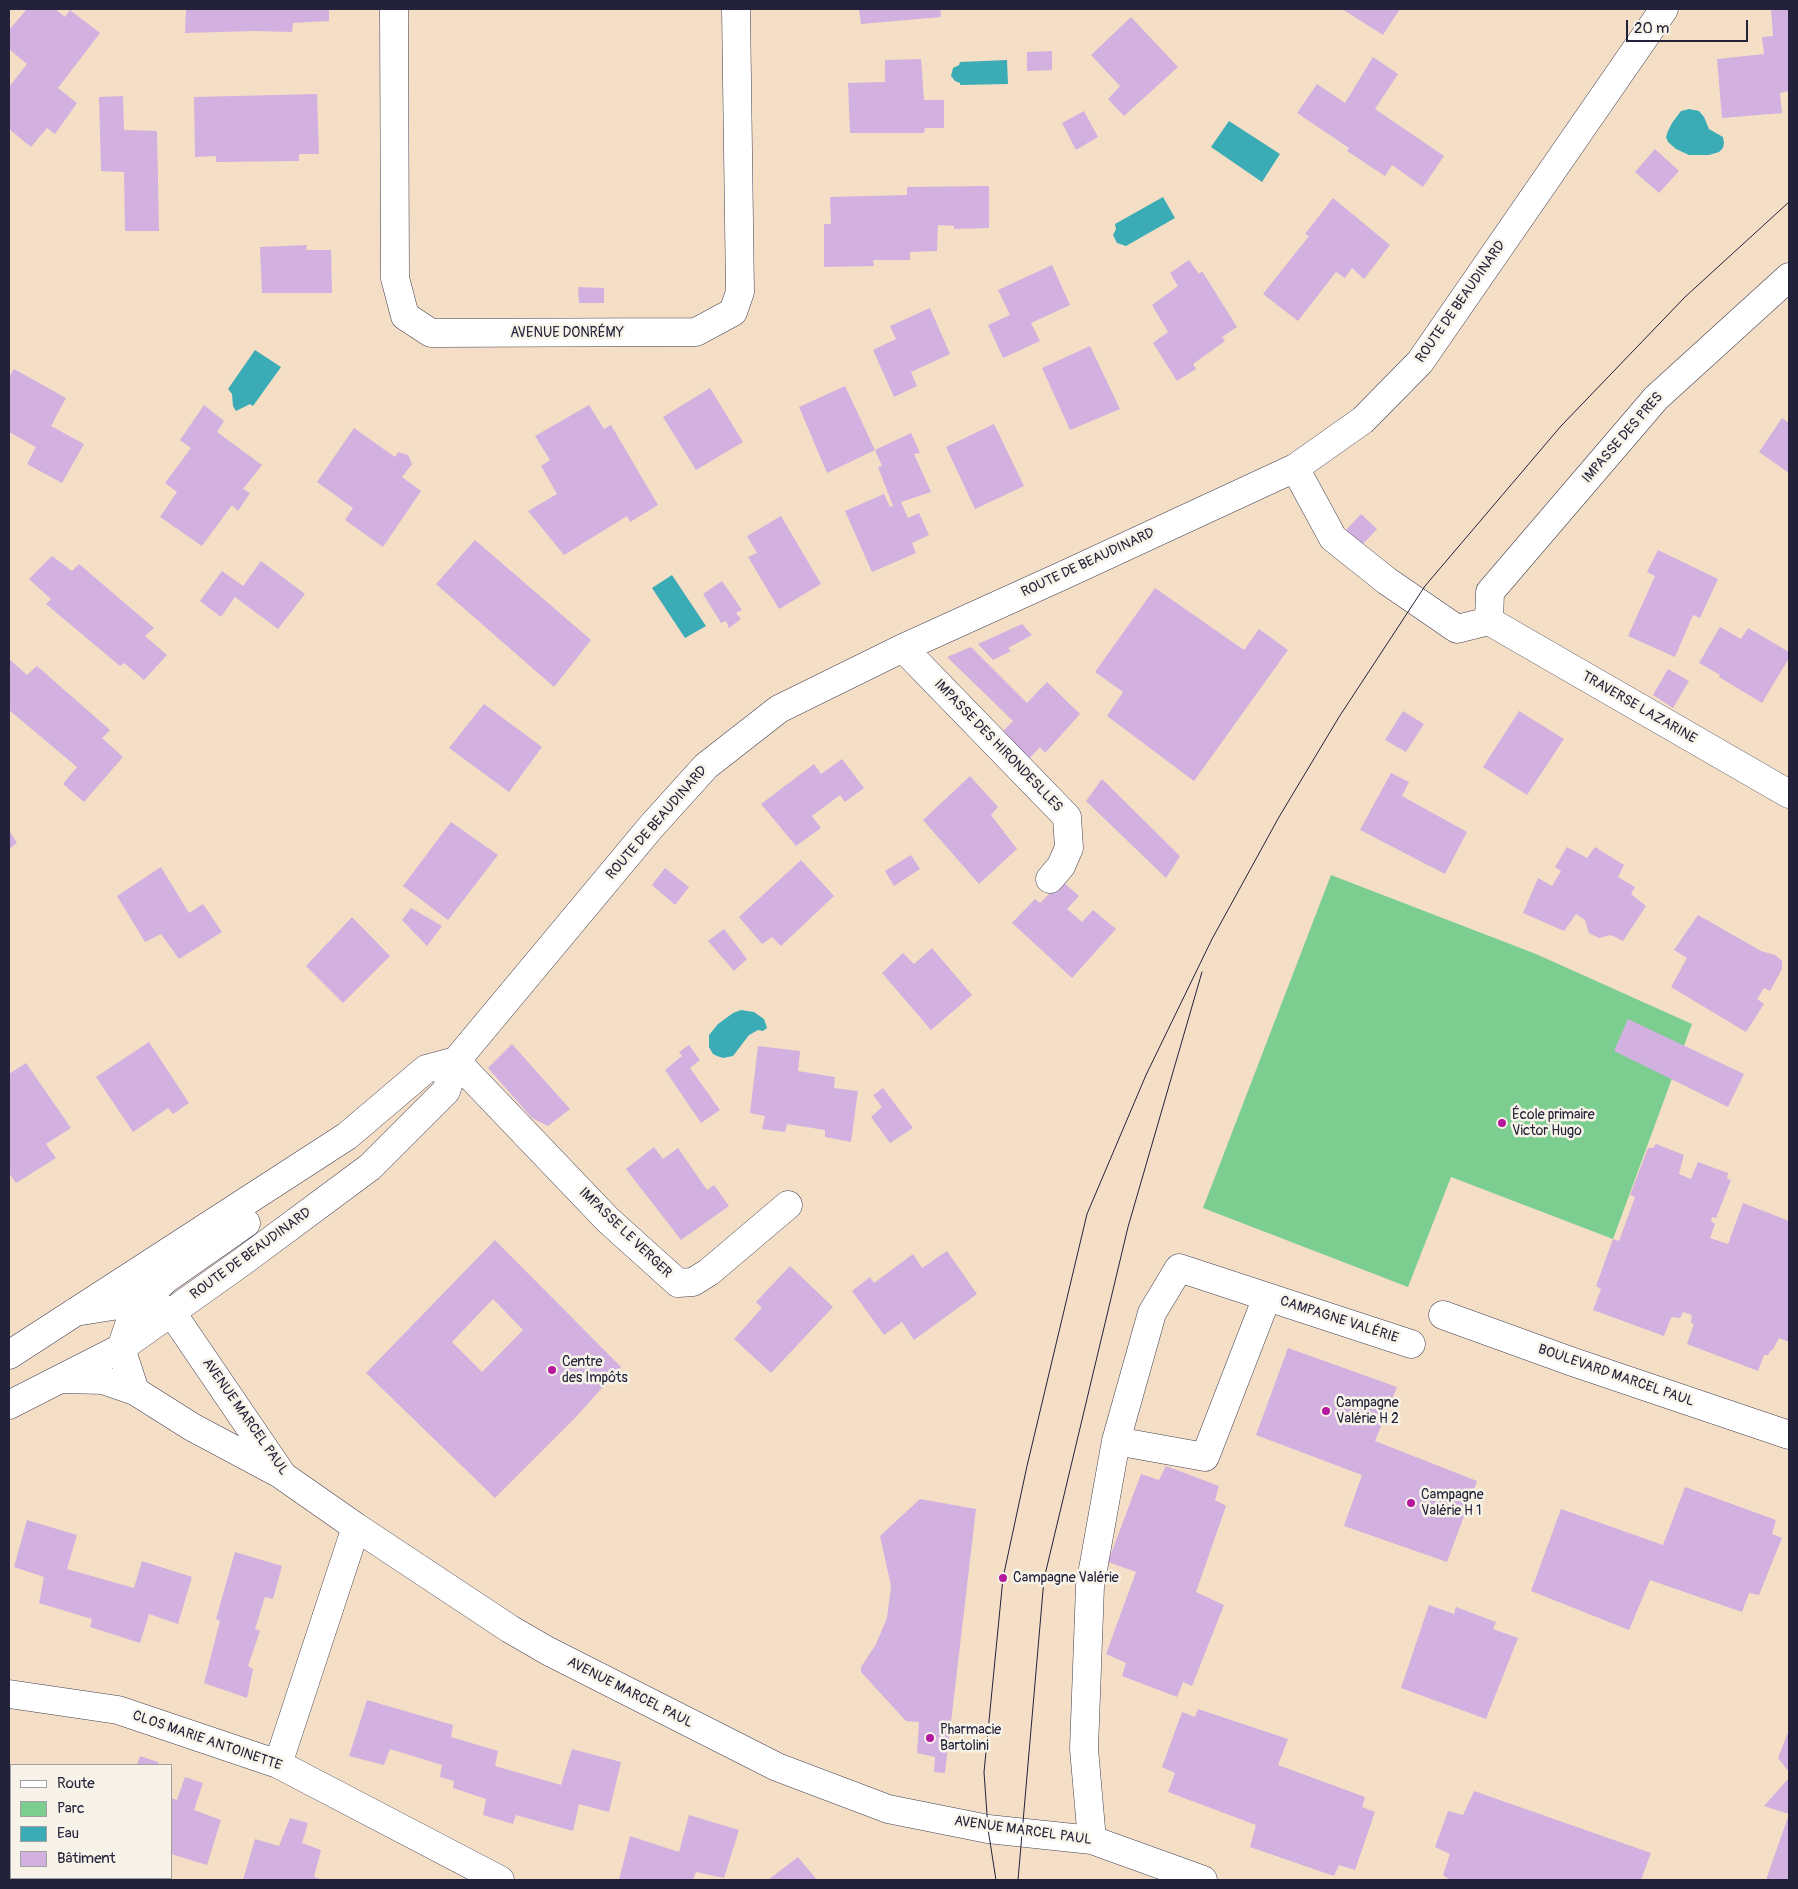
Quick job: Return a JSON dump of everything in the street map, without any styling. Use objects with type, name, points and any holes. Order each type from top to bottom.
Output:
[{"type":"street","name":"AVENUE DONRÉMY","points":[[394,9],[395,278],[405,316],[431,333],[696,332],[733,312],[740,292],[736,9]]},
{"type":"street","name":"ROUTE DE BEAUDINARD","points":[[9,1405],[121,1348],[172,1313],[370,1167],[446,1091],[456,1061],[650,828],[706,766],[780,709],[903,648],[1295,468],[1364,420],[1420,362],[1664,9]]},
{"type":"street","name":"IMPASSE DES PRES","points":[[1489,621],[1490,592],[1656,398],[1789,277]]},
{"type":"street","points":[[1295,468],[1333,538],[1387,581],[1457,629],[1489,621]]},
{"type":"street","name":"TRAVERSE LAZARINE","points":[[1489,621],[1789,794]]},
{"type":"street","name":"IMPASSE DES HIRONDESLLES","points":[[903,648],[1067,817],[1069,848],[1061,866],[1050,879]]},
{"type":"street","points":[[135,1392],[121,1348],[134,1311],[140,1304],[166,1279],[284,1197],[347,1136],[426,1069],[456,1061]]},
{"type":"street","name":"IMPASSE LE VERGER","points":[[456,1061],[608,1220],[678,1283],[693,1282],[709,1272],[788,1205]]},
{"type":"street","points":[[9,1355],[347,1136]]},
{"type":"street","name":"CAMPAGNE VALÉRIE","points":[[1092,1840],[1084,1749],[1090,1586],[1116,1441],[1152,1314],[1179,1268],[1411,1344]]},
{"type":"street","name":"CAMPAGNE VALÉRIE","points":[[1116,1441],[1205,1458],[1267,1297]]},
{"type":"street","points":[[75,1312],[125,1304],[154,1304],[172,1313]]},
{"type":"street","name":"AVENUE MARCEL PAUL","points":[[172,1313],[284,1476],[356,1527],[510,1629],[548,1651],[777,1767],[888,1808],[988,1829],[1092,1840],[1142,1870],[1203,1880]]},
{"type":"street","name":"BOULEVARD MARCEL PAUL","points":[[1443,1315],[1789,1436]]},
{"type":"street","points":[[60,1379],[103,1380],[135,1392],[192,1427],[284,1476]]},
{"type":"street","points":[[278,1764],[356,1527]]},
{"type":"street","name":"CLOS MARIE ANTOINETTE","points":[[9,1694],[118,1710],[278,1764],[500,1880]]},
{"type":"green space","name":"École primaire Victor Hugo","points":[[1331,875],[1536,954],[1692,1024],[1613,1239],[1451,1177],[1408,1287],[1203,1208]]},
{"type":"water","points":[[1007,60],[1008,84],[960,85],[951,76],[953,68],[959,65],[960,62]]},
{"type":"water","points":[[1689,109],[1699,111],[1709,129],[1723,137],[1723,148],[1719,152],[1709,155],[1689,155],[1676,149],[1668,142],[1666,137],[1672,123],[1681,111]]},
{"type":"water","points":[[1229,121],[1280,154],[1262,182],[1211,147]]},
{"type":"water","points":[[1163,197],[1175,218],[1126,246],[1117,243],[1113,235],[1116,229],[1115,224]]},
{"type":"water","points":[[255,350],[281,367],[253,406],[250,404],[236,411],[233,406],[232,394],[228,389]]},
{"type":"water","points":[[672,575],[706,626],[685,638],[652,588]]},
{"type":"water","points":[[741,1010],[754,1012],[764,1019],[767,1028],[749,1035],[733,1056],[723,1058],[713,1054],[709,1047],[709,1035],[718,1024],[733,1013]]},
{"type":"building","points":[[27,9],[55,9],[65,17],[70,10],[100,33],[58,88],[77,103],[55,134],[47,128],[31,147],[9,129],[9,87],[27,64],[9,49],[9,30]]},
{"type":"building","points":[[186,9],[329,9],[329,21],[293,23],[292,32],[185,33]]},
{"type":"building","points":[[859,9],[940,9],[941,17],[861,24]]},
{"type":"building","points":[[1342,9],[1400,9],[1383,35]]},
{"type":"building","points":[[1771,9],[1789,9],[1789,91],[1780,93],[1782,113],[1722,118],[1717,59],[1764,54],[1762,37],[1773,36]]},
{"type":"building","points":[[1131,17],[1178,67],[1124,116],[1108,99],[1120,86],[1091,55]]},
{"type":"building","points":[[1052,51],[1052,70],[1027,71],[1027,52]]},
{"type":"building","points":[[1373,57],[1398,74],[1375,109],[1444,156],[1423,187],[1392,165],[1385,176],[1347,151],[1349,148],[1297,113],[1317,84],[1345,103]]},
{"type":"building","points":[[921,59],[924,100],[944,100],[944,128],[925,128],[924,133],[850,133],[848,83],[885,82],[885,60]]},
{"type":"building","points":[[317,94],[319,154],[299,154],[299,161],[216,162],[216,156],[195,157],[194,97]]},
{"type":"building","points":[[123,96],[124,130],[157,131],[159,231],[125,231],[124,172],[101,171],[99,97]]},
{"type":"building","points":[[1084,111],[1098,137],[1076,150],[1062,123]]},
{"type":"building","points":[[1655,149],[1679,171],[1659,193],[1635,172]]},
{"type":"building","points":[[989,186],[989,228],[954,229],[954,226],[938,225],[937,251],[910,252],[910,260],[873,260],[874,266],[824,267],[824,224],[831,224],[830,197],[907,195],[907,187]]},
{"type":"building","points":[[1333,198],[1390,245],[1364,279],[1352,268],[1345,278],[1336,272],[1298,321],[1263,294],[1309,236],[1305,234]]},
{"type":"building","points":[[307,245],[306,250],[331,250],[332,293],[262,293],[260,247]]},
{"type":"building","points":[[1189,260],[1199,274],[1202,271],[1237,327],[1222,337],[1225,341],[1193,364],[1196,369],[1177,381],[1153,343],[1168,332],[1152,305],[1178,286],[1170,273]]},
{"type":"building","points":[[1052,265],[1070,305],[1031,323],[1040,341],[1003,358],[988,325],[1010,315],[998,290]]},
{"type":"building","points":[[578,287],[604,288],[604,303],[579,303]]},
{"type":"building","points":[[930,308],[950,354],[911,372],[917,386],[894,397],[873,350],[896,339],[890,326]]},
{"type":"building","points":[[1090,346],[1120,409],[1070,430],[1042,368]]},
{"type":"building","points":[[14,369],[66,398],[51,426],[84,444],[62,483],[27,464],[36,447],[9,432],[9,377]]},
{"type":"building","points":[[845,386],[875,450],[827,473],[799,407]]},
{"type":"building","points":[[710,388],[743,442],[696,470],[663,417]]},
{"type":"building","points":[[204,405],[224,421],[217,432],[262,465],[243,489],[250,493],[238,511],[232,505],[202,546],[160,517],[177,492],[165,483],[191,448],[180,440]]},
{"type":"building","points":[[589,405],[604,429],[611,425],[658,505],[630,522],[627,516],[564,555],[528,511],[557,494],[541,466],[550,460],[535,436]]},
{"type":"building","points":[[1782,418],[1789,423],[1789,473],[1759,452]]},
{"type":"building","points":[[994,424],[1024,486],[975,509],[946,447]]},
{"type":"building","points":[[354,428],[395,457],[398,452],[408,455],[412,464],[402,477],[421,491],[383,547],[345,520],[353,508],[317,482]]},
{"type":"building","points":[[911,433],[920,453],[914,454],[931,492],[901,502],[908,518],[919,513],[929,535],[912,543],[916,553],[872,572],[845,511],[884,494],[890,507],[893,506],[878,467],[882,466],[875,450]]},
{"type":"building","points":[[1361,514],[1377,529],[1363,544],[1346,530]]},
{"type":"building","points":[[781,516],[821,584],[779,609],[748,557],[757,553],[747,536]]},
{"type":"building","points":[[475,540],[591,640],[554,687],[436,584]]},
{"type":"building","points":[[1658,550],[1718,579],[1700,618],[1693,615],[1675,657],[1628,636],[1655,576],[1647,572]]},
{"type":"building","points":[[52,556],[72,571],[79,564],[154,628],[145,636],[167,655],[144,680],[124,663],[120,666],[46,604],[51,599],[29,579]]},
{"type":"building","points":[[261,561],[305,594],[278,629],[235,597],[221,617],[200,601],[222,571],[243,586]]},
{"type":"building","points":[[722,581],[742,610],[736,613],[741,619],[729,628],[726,621],[721,623],[703,594]]},
{"type":"building","points":[[1155,588],[1244,650],[1259,629],[1288,650],[1194,781],[1107,716],[1123,692],[1095,672]]},
{"type":"building","points":[[1022,624],[1032,635],[1008,648],[1011,651],[993,660],[978,644]]},
{"type":"building","points":[[1720,627],[1741,639],[1748,628],[1789,652],[1789,658],[1762,703],[1699,663]]},
{"type":"building","points":[[971,647],[1027,703],[1047,682],[1080,714],[1045,753],[1040,747],[1027,761],[1000,734],[1013,721],[947,657]]},
{"type":"building","points":[[9,659],[27,675],[37,666],[110,730],[102,738],[123,757],[84,802],[63,784],[77,767],[9,710]]},
{"type":"building","points":[[1668,669],[1689,681],[1673,708],[1653,695]]},
{"type":"building","points":[[484,704],[542,747],[509,792],[449,748]]},
{"type":"building","points":[[1403,711],[1424,724],[1406,752],[1385,740]]},
{"type":"building","points":[[1519,711],[1564,739],[1527,795],[1483,767]]},
{"type":"building","points":[[842,759],[864,788],[845,802],[840,795],[812,816],[821,828],[796,846],[761,804],[814,764],[821,774]]},
{"type":"building","points":[[1391,773],[1409,782],[1402,796],[1467,832],[1445,874],[1360,830]]},
{"type":"building","points":[[970,776],[998,807],[991,815],[1017,849],[979,884],[923,820]]},
{"type":"building","points":[[1102,779],[1180,856],[1166,878],[1086,801]]},
{"type":"building","points":[[451,822],[498,855],[448,920],[403,886]]},
{"type":"building","points":[[9,830],[17,843],[9,849]]},
{"type":"building","points":[[1567,847],[1587,858],[1595,847],[1624,865],[1618,877],[1635,887],[1631,894],[1646,906],[1623,941],[1611,935],[1599,938],[1589,933],[1585,920],[1576,914],[1564,931],[1523,913],[1538,878],[1552,886],[1561,871],[1555,867]]},
{"type":"building","points":[[911,855],[920,869],[894,886],[885,871]]},
{"type":"building","points":[[801,860],[834,896],[781,946],[772,937],[762,944],[739,917]]},
{"type":"building","points":[[161,867],[189,913],[203,904],[222,932],[179,959],[161,934],[145,942],[117,896]]},
{"type":"building","points":[[665,868],[689,887],[675,905],[652,885]]},
{"type":"building","points":[[1062,881],[1079,896],[1067,909],[1082,922],[1093,910],[1116,929],[1072,978],[1012,923],[1035,899],[1040,903]]},
{"type":"building","points":[[411,908],[442,926],[427,946],[402,920]]},
{"type":"building","points":[[1698,915],[1761,951],[1775,955],[1782,961],[1782,969],[1770,991],[1764,988],[1757,999],[1764,1004],[1746,1032],[1671,987],[1687,958],[1674,950]]},
{"type":"building","points":[[352,917],[390,956],[343,1003],[306,966]]},
{"type":"building","points":[[724,929],[747,959],[734,971],[708,941]]},
{"type":"building","points":[[932,948],[972,995],[931,1030],[882,973],[903,953],[914,964]]},
{"type":"building","points":[[1628,1019],[1744,1074],[1728,1107],[1614,1051]]},
{"type":"building","points":[[149,1042],[189,1103],[173,1114],[168,1108],[133,1132],[96,1077]]},
{"type":"building","points":[[512,1044],[570,1109],[548,1126],[532,1118],[488,1068]]},
{"type":"building","points":[[689,1045],[700,1060],[690,1068],[720,1110],[701,1123],[665,1070],[682,1056],[679,1052]]},
{"type":"building","points":[[758,1046],[800,1051],[798,1071],[835,1077],[834,1088],[858,1091],[851,1142],[825,1137],[825,1130],[787,1124],[785,1132],[762,1129],[765,1116],[750,1113]]},
{"type":"building","points":[[26,1063],[71,1128],[46,1144],[56,1158],[16,1183],[9,1173],[9,1074]]},
{"type":"building","points":[[883,1088],[913,1128],[890,1143],[871,1117],[882,1107],[873,1095]]},
{"type":"building","points":[[1656,1144],[1684,1155],[1679,1174],[1691,1179],[1698,1162],[1728,1173],[1727,1179],[1731,1180],[1716,1218],[1712,1217],[1711,1221],[1715,1224],[1710,1238],[1728,1244],[1743,1203],[1789,1221],[1789,1342],[1779,1338],[1772,1351],[1768,1355],[1764,1355],[1758,1371],[1687,1344],[1694,1324],[1691,1323],[1692,1315],[1683,1312],[1680,1318],[1672,1317],[1664,1336],[1593,1310],[1601,1289],[1596,1286],[1613,1239],[1619,1241],[1635,1197],[1630,1195],[1648,1148],[1653,1148]]},
{"type":"building","points":[[654,1147],[663,1159],[678,1148],[707,1190],[714,1185],[729,1206],[681,1240],[626,1169]]},
{"type":"building","name":"Centre des Impôts","points":[[495,1240],[621,1367],[575,1418],[495,1498],[366,1373]],"holes":[[[493,1299],[523,1330],[482,1372],[452,1342]]]},
{"type":"building","points":[[947,1251],[977,1294],[914,1340],[902,1322],[884,1335],[852,1291],[870,1277],[874,1283],[913,1254],[922,1268]]},
{"type":"building","points":[[790,1266],[833,1307],[771,1373],[734,1339],[762,1308],[756,1302]]},
{"type":"building","points":[[1288,1348],[1397,1387],[1375,1441],[1477,1481],[1447,1562],[1344,1526],[1362,1475],[1256,1435]]},
{"type":"building","points":[[1166,1466],[1219,1486],[1215,1500],[1226,1506],[1196,1592],[1224,1605],[1192,1686],[1183,1682],[1177,1697],[1122,1676],[1126,1663],[1106,1654],[1136,1572],[1108,1562],[1141,1474],[1159,1480]]},
{"type":"building","points":[[1685,1487],[1776,1520],[1772,1534],[1782,1538],[1759,1595],[1749,1593],[1742,1612],[1650,1580],[1629,1630],[1531,1591],[1561,1509],[1663,1545]]},
{"type":"building","points":[[920,1499],[976,1509],[945,1773],[934,1772],[935,1757],[917,1753],[919,1722],[906,1721],[861,1672],[861,1667],[876,1644],[887,1618],[891,1586],[880,1536]]},
{"type":"building","points":[[27,1520],[77,1535],[67,1569],[134,1588],[142,1561],[192,1577],[178,1624],[149,1614],[140,1643],[90,1627],[92,1619],[39,1603],[44,1577],[14,1567]]},
{"type":"building","points":[[235,1552],[282,1566],[273,1599],[265,1597],[255,1629],[260,1631],[248,1666],[253,1669],[247,1698],[204,1683],[220,1621],[216,1619]]},
{"type":"building","points":[[1429,1605],[1454,1614],[1456,1607],[1496,1622],[1493,1629],[1518,1638],[1486,1719],[1401,1688]]},
{"type":"building","points":[[367,1700],[453,1725],[451,1737],[498,1751],[495,1766],[561,1785],[572,1749],[621,1762],[609,1812],[579,1804],[573,1831],[516,1815],[513,1824],[483,1815],[486,1799],[453,1788],[454,1781],[440,1777],[442,1765],[390,1749],[384,1765],[349,1756]]},
{"type":"building","points":[[1198,1709],[1288,1739],[1278,1765],[1365,1797],[1362,1807],[1375,1812],[1355,1870],[1339,1865],[1334,1876],[1250,1847],[1256,1825],[1168,1792],[1175,1773],[1162,1767],[1182,1712],[1195,1717]]},
{"type":"building","points":[[1789,1730],[1789,1772],[1778,1758]]},
{"type":"building","points":[[140,1756],[158,1762],[158,1764],[137,1764]]},
{"type":"building","points":[[185,1777],[203,1783],[194,1810],[221,1820],[207,1865],[172,1854],[172,1798],[177,1800]]},
{"type":"building","points":[[1789,1778],[1789,1814],[1764,1806]]},
{"type":"building","points":[[1474,1791],[1651,1853],[1641,1880],[1450,1880],[1443,1875],[1450,1854],[1435,1847],[1448,1811],[1463,1815]]},
{"type":"building","points":[[9,1810],[10,1879],[70,1879],[9,1880]]},
{"type":"building","points":[[1789,1814],[1789,1880],[1766,1880]]},
{"type":"building","points":[[689,1815],[739,1830],[724,1878],[696,1872],[693,1880],[619,1880],[630,1836],[679,1852]]},
{"type":"building","points":[[290,1818],[308,1823],[302,1843],[321,1850],[314,1877],[324,1880],[243,1880],[255,1839],[279,1846]]},
{"type":"building","points":[[798,1857],[817,1880],[768,1880]]},
{"type":"tram line","points":[[996,1880],[988,1829],[984,1772],[1003,1578],[1027,1466],[1087,1214],[1146,1075],[1212,939],[1279,817],[1339,717],[1425,586],[1561,426],[1685,297],[1789,202]]},
{"type":"tram line","points":[[1018,1880],[1044,1579],[1128,1227],[1202,972]]},
{"type":"place","name":"École primaire Victor Hugo","points":[[1502,1123]]},
{"type":"place","name":"Centre des Impôts","points":[[552,1370]]},
{"type":"place","name":"Campagne Valérie H 2","points":[[1326,1411]]},
{"type":"place","name":"Campagne Valérie H 1","points":[[1411,1503]]},
{"type":"place","name":"Campagne Valérie","points":[[1003,1578]]},
{"type":"place","name":"Pharmacie Bartolini","points":[[930,1738]]}]
